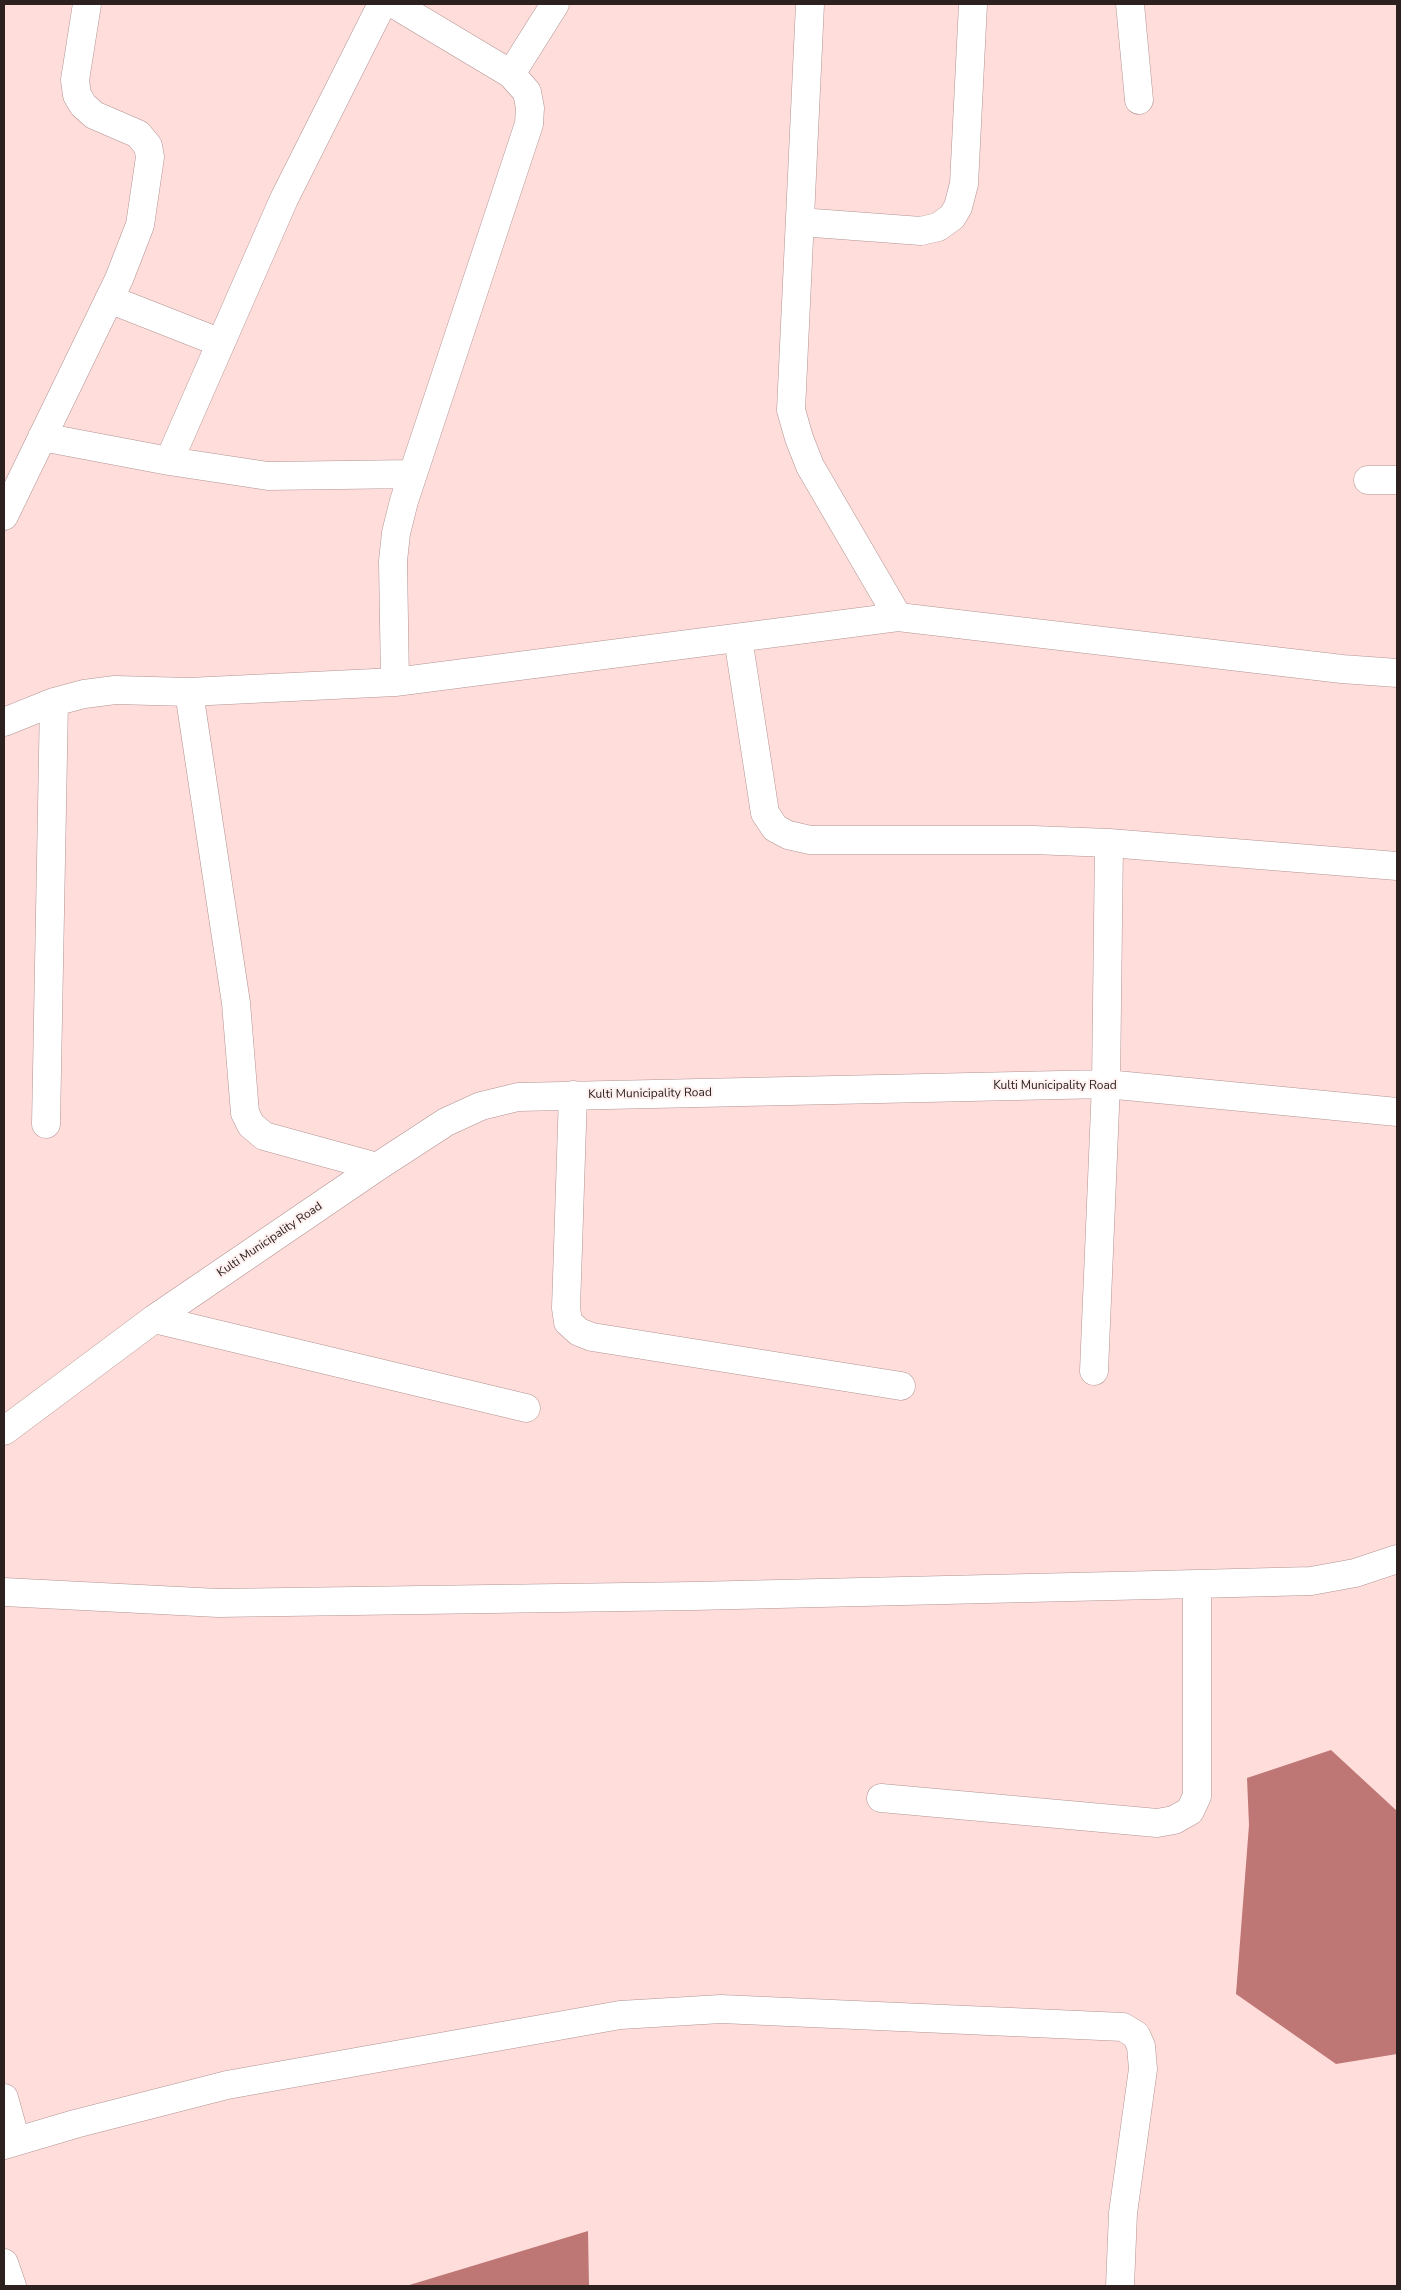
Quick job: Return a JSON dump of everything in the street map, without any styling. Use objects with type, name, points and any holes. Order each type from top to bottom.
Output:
[{"type":"street","points":[[4,516],[109,299],[140,225],[150,157],[148,146],[138,134],[94,115],[83,105],[77,95],[75,80],[87,4]]},
{"type":"street","points":[[169,461],[284,199],[382,4]]},
{"type":"street","points":[[394,4],[511,74],[526,92],[530,108],[528,124],[413,474],[396,533],[393,561],[395,682]]},
{"type":"street","points":[[511,74],[556,4]]},
{"type":"street","points":[[810,4],[791,410],[798,438],[810,466],[898,617]]},
{"type":"street","points":[[800,222],[921,230],[938,227],[952,217],[958,207],[964,184],[973,4]]},
{"type":"street","points":[[1130,4],[1139,100]]},
{"type":"street","points":[[109,299],[221,343]]},
{"type":"street","points":[[42,437],[169,461],[268,476],[413,474]]},
{"type":"street","points":[[1368,480],[1397,480]]},
{"type":"street","points":[[4,722],[54,702],[84,694],[115,690],[188,692],[395,682],[898,617],[1342,669],[1397,673]]},
{"type":"street","points":[[738,638],[765,813],[775,828],[788,835],[810,840],[1023,840],[1110,843],[1397,866]]},
{"type":"street","points":[[188,692],[236,1003],[244,1113],[250,1126],[264,1136],[377,1167]]},
{"type":"street","points":[[46,1124],[54,702]]},
{"type":"street","points":[[1094,1371],[1106,1084],[1110,843]]},
{"type":"street","name":"Kulti Municipality Road","points":[[4,1431],[154,1319],[446,1122],[481,1106],[518,1097],[1106,1084],[1397,1112]]},
{"type":"street","points":[[573,1095],[566,1308],[568,1322],[579,1332],[592,1337],[902,1386]]},
{"type":"street","points":[[154,1319],[526,1408]]},
{"type":"street","points":[[4,1592],[218,1603],[694,1596],[1311,1581],[1355,1573],[1397,1559]]},
{"type":"street","points":[[881,1798],[1157,1823],[1174,1820],[1190,1812],[1197,1796],[1196,1584]]},
{"type":"street","points":[[4,2098],[10,2143],[227,2085],[620,2015],[721,2009],[1123,2027],[1136,2035],[1141,2046],[1144,2069],[1123,2213],[1120,2286]]},
{"type":"street","points":[[4,2263],[12,2286]]},
{"type":"shaded area","points":[[1331,1750],[1397,1811],[1397,2054],[1336,2064],[1236,1994],[1249,1825],[1247,1778]]},
{"type":"shaded area","points":[[588,2231],[589,2286],[406,2286]]}]
